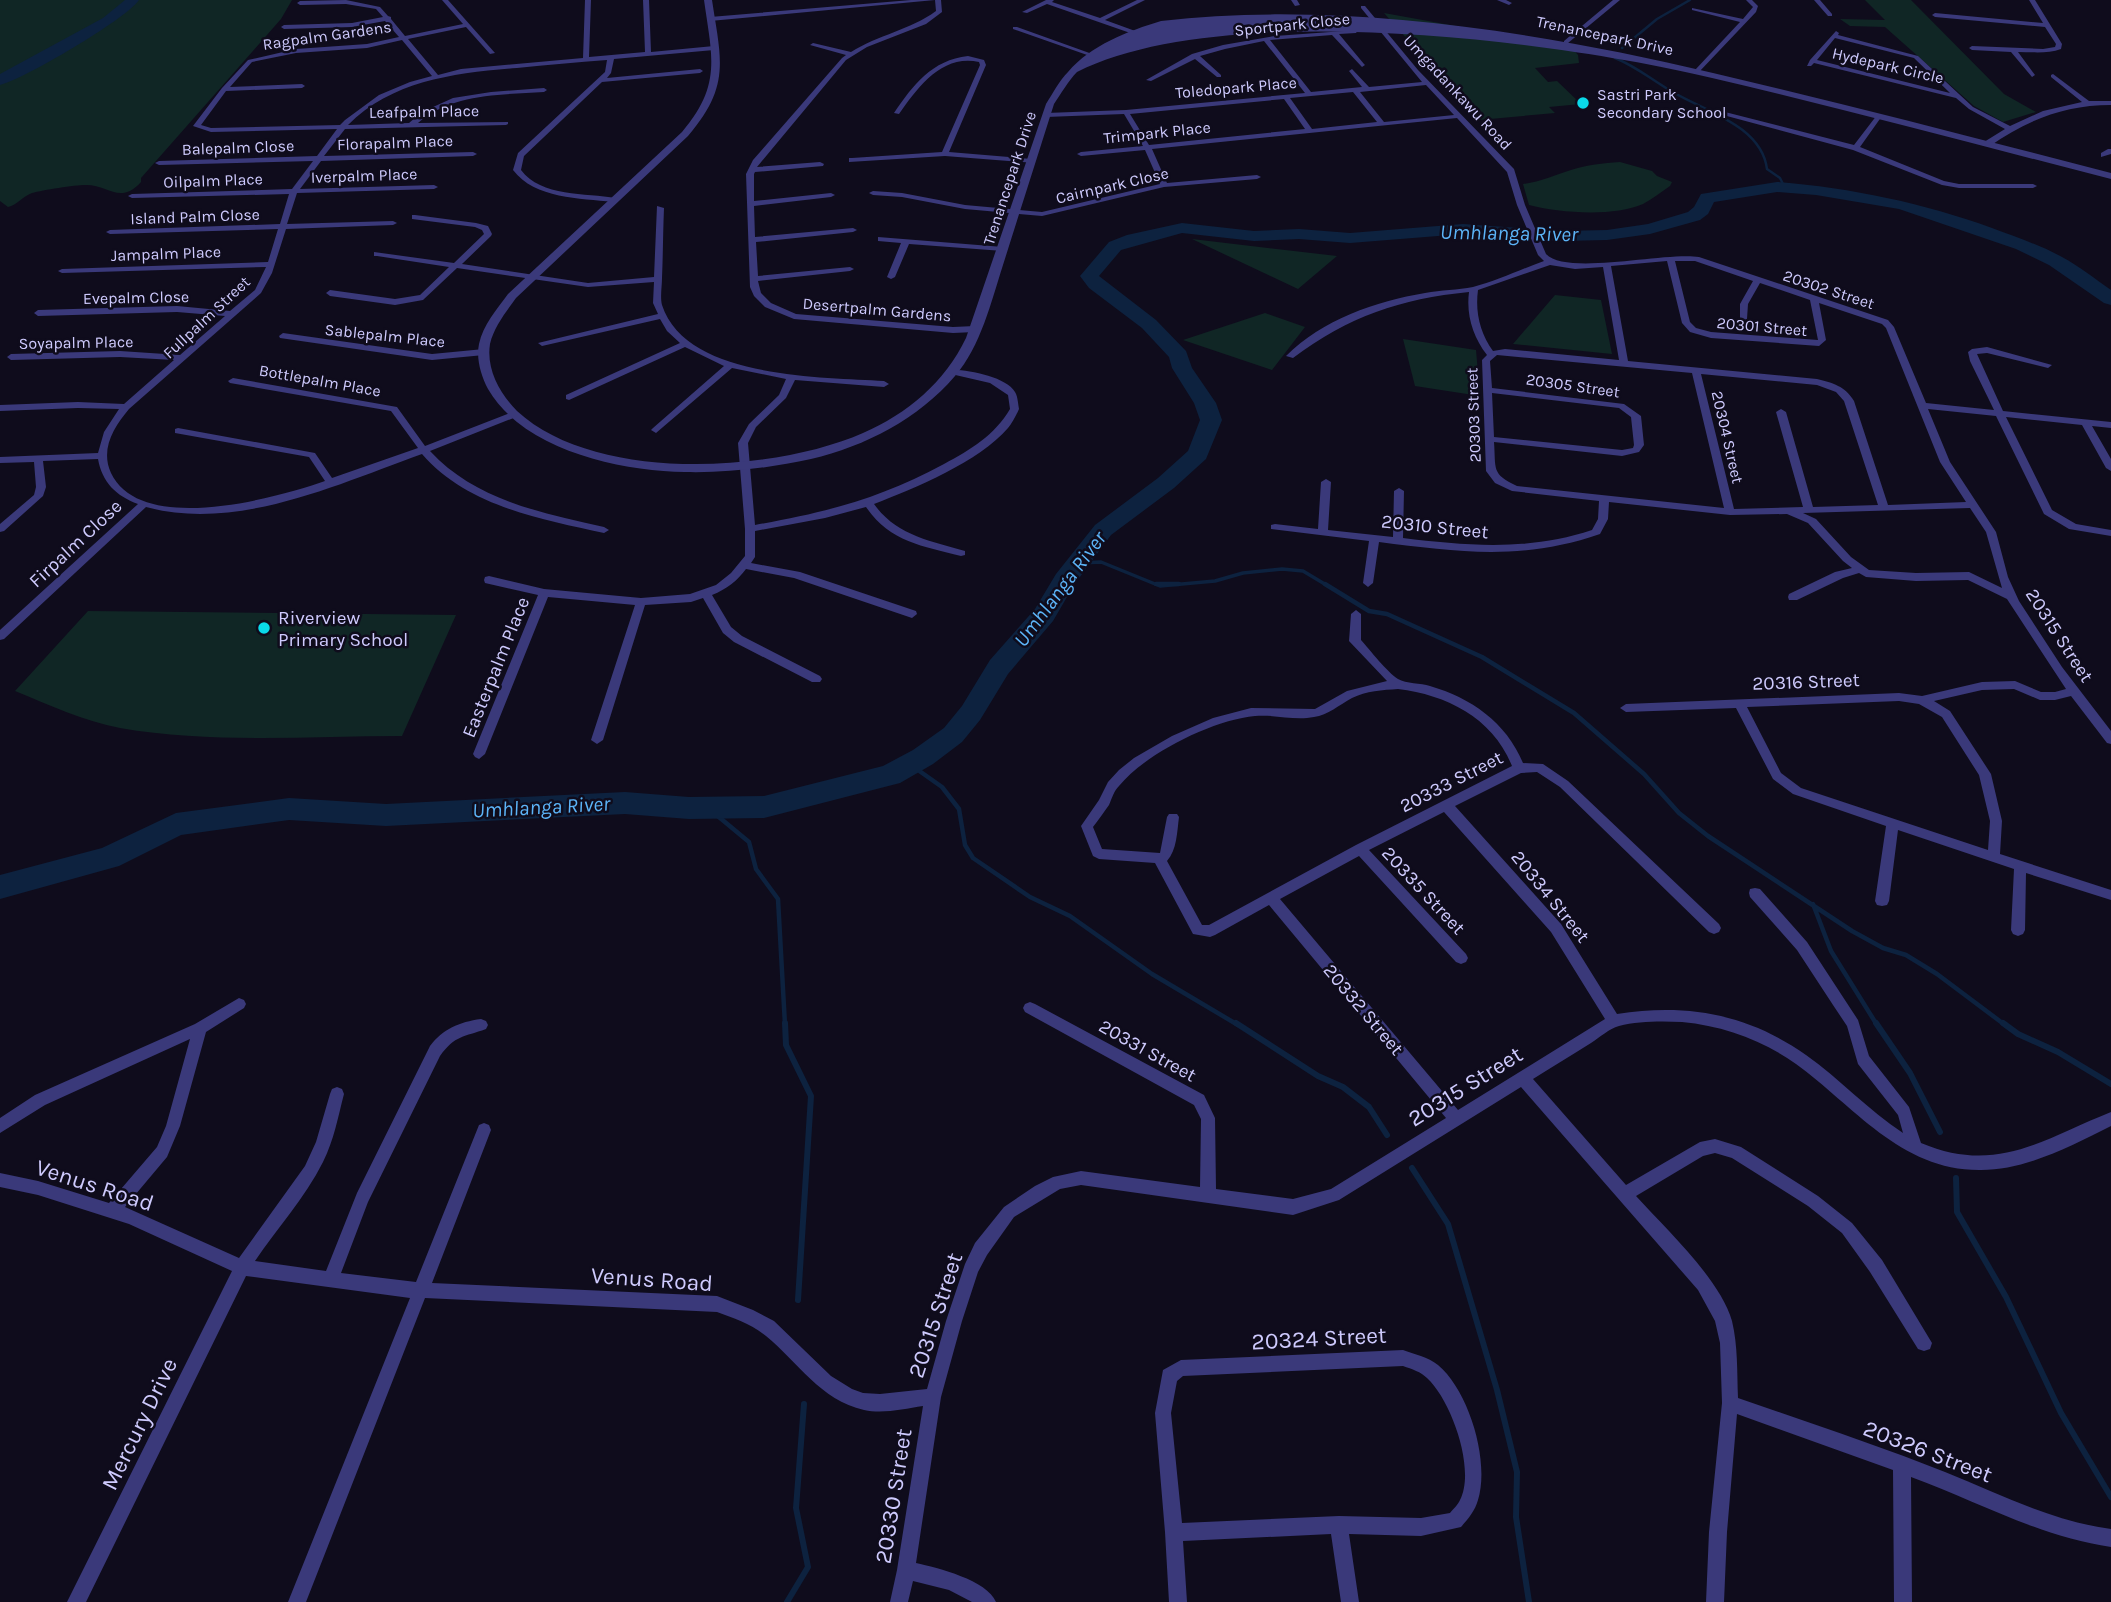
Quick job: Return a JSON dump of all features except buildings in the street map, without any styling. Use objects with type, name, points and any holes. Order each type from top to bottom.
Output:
[{"type":"street","points":[[445,0],[492,53]]},
{"type":"street","points":[[586,59],[588,0]]},
{"type":"street","points":[[646,0],[648,53]]},
{"type":"street","points":[[484,352],[493,322],[512,296],[703,114],[716,83],[708,0]]},
{"type":"street","points":[[710,19],[932,0]]},
{"type":"street","points":[[752,170],[839,63],[850,54],[929,21],[939,12],[938,0]]},
{"type":"street","points":[[1101,20],[1142,0]]},
{"type":"street","points":[[1500,0],[1509,3]]},
{"type":"street","points":[[1566,42],[1617,0]]},
{"type":"street","points":[[1697,71],[1756,7],[1749,0]]},
{"type":"street","points":[[1817,0],[1830,15]]},
{"type":"street","points":[[1972,48],[2049,51],[2058,49],[2059,44],[2032,0]]},
{"type":"street","points":[[300,3],[332,1],[373,6],[389,19],[436,76]]},
{"type":"street","points":[[1025,12],[1049,1],[1136,33]]},
{"type":"street","name":"Trenancepark Drive","points":[[484,352],[497,397],[513,415],[556,443],[605,460],[671,469],[746,467],[820,452],[875,431],[929,397],[954,372],[975,329],[1046,115],[1054,94],[1065,78],[1092,55],[1136,33],[1181,19],[1296,2],[1423,14],[1566,42],[1697,71],[2111,176]]},
{"type":"street","name":"Umgadankawu Road","points":[[1363,7],[1428,83],[1511,171],[1521,205],[1542,255],[1549,262]]},
{"type":"street","points":[[1694,9],[1745,21]]},
{"type":"street","points":[[1935,15],[2047,25]]},
{"type":"street","points":[[284,27],[352,25],[389,19]]},
{"type":"street","points":[[1181,19],[1191,26]]},
{"type":"street","name":"Ragpalm Gardens","points":[[342,127],[201,129],[198,123],[246,65],[258,59],[296,51],[355,48],[466,25]]},
{"type":"street","points":[[1015,28],[1092,55]]},
{"type":"street","name":"Sportpark Close","points":[[1149,80],[1176,63],[1221,46],[1366,30]]},
{"type":"street","points":[[1334,33],[1362,65]]},
{"type":"street","name":"Hydepark Circle","points":[[1956,96],[1810,64],[1835,35],[1916,57],[1974,111],[2011,129]]},
{"type":"street","points":[[803,52],[823,39]]},
{"type":"street","name":"Sportpark Close","points":[[1211,39],[1221,46]]},
{"type":"street","points":[[1266,39],[1309,94]]},
{"type":"street","points":[[813,45],[850,54]]},
{"type":"street","name":"Fullpalm Street","points":[[101,456],[110,429],[126,407],[258,291],[271,264],[294,191],[342,127],[365,106],[381,96],[436,76],[487,68],[713,48]]},
{"type":"street","points":[[2013,50],[2032,75]]},
{"type":"street","points":[[1194,55],[1219,76]]},
{"type":"street","points":[[611,57],[610,68],[602,80],[522,155],[517,170],[527,181],[542,188],[613,200]]},
{"type":"street","points":[[897,114],[918,82],[931,71],[961,60],[982,61],[983,65],[945,154]]},
{"type":"street","points":[[602,80],[700,71]]},
{"type":"street","points":[[1352,71],[1367,89]]},
{"type":"street","points":[[2053,76],[2087,103]]},
{"type":"street","name":"Toledopark Place","points":[[1046,115],[1126,112],[1428,83]]},
{"type":"street","points":[[224,89],[302,86]]},
{"type":"street","points":[[411,125],[429,110],[456,100],[544,90]]},
{"type":"street","points":[[1355,90],[1382,124]]},
{"type":"street","points":[[1286,97],[1310,131]]},
{"type":"street","points":[[1987,144],[2011,129],[2058,107],[2111,103]]},
{"type":"street","points":[[1126,112],[1147,147],[1164,185]]},
{"type":"street","points":[[1725,114],[1856,148],[1950,185],[2033,186]]},
{"type":"street","points":[[1235,138],[1460,116]]},
{"type":"street","points":[[1856,148],[1880,116]]},
{"type":"street","name":"Leafpalm Place","points":[[342,127],[506,123]]},
{"type":"street","name":"Trimpark Place","points":[[1081,153],[1235,138]]},
{"type":"street","name":"Florapalm Place","points":[[317,159],[473,154]]},
{"type":"street","points":[[852,160],[945,154],[1032,161]]},
{"type":"street","name":"Balepalm Close","points":[[159,163],[317,159]]},
{"type":"street","points":[[752,170],[820,164]]},
{"type":"street","name":"Desertpalm Gardens","points":[[752,170],[749,182],[754,279],[757,294],[776,310],[794,316],[953,330],[975,329]]},
{"type":"street","name":"Cairnpark Close","points":[[873,193],[1015,213],[1051,213],[1164,185],[1257,177]]},
{"type":"street","name":"Iverpalm Place","points":[[294,191],[434,187]]},
{"type":"street","name":"Oilpalm Place","points":[[132,196],[294,191]]},
{"type":"street","points":[[750,204],[831,195]]},
{"type":"street","points":[[660,208],[656,295],[661,316],[685,344],[730,365],[792,376],[884,384]]},
{"type":"street","points":[[330,293],[395,302],[414,300],[430,292],[488,234],[485,228],[415,216]]},
{"type":"street","points":[[282,227],[393,223]]},
{"type":"street","name":"Island Palm Close","points":[[110,232],[282,227]]},
{"type":"street","points":[[752,240],[853,230]]},
{"type":"street","points":[[881,239],[1003,249]]},
{"type":"street","points":[[891,277],[906,242]]},
{"type":"street","points":[[377,254],[588,285],[657,279]]},
{"type":"street","name":"20302 Street","points":[[1607,265],[1670,258],[1706,261],[1885,322],[1890,327],[1924,406],[1945,462],[1975,505]]},
{"type":"street","name":"20301 Street","points":[[1670,258],[1686,323],[1703,334],[1819,343],[1822,340],[1821,326],[1814,300]]},
{"type":"street","points":[[1290,356],[1318,333],[1349,317],[1439,292],[1474,289],[1549,262],[1575,267],[1607,265],[1624,363]]},
{"type":"street","name":"Jampalm Place","points":[[62,271],[271,264]]},
{"type":"street","name":"Desertpalm Gardens","points":[[754,279],[850,270]]},
{"type":"street","points":[[1743,319],[1744,304],[1757,279]]},
{"type":"street","points":[[1474,289],[1473,304],[1478,336],[1491,355]]},
{"type":"street","name":"Evepalm Close","points":[[38,313],[177,309],[234,314]]},
{"type":"street","points":[[542,343],[661,316]]},
{"type":"street","name":"Sablepalm Place","points":[[283,336],[432,357],[484,352]]},
{"type":"street","points":[[569,397],[685,344]]},
{"type":"street","points":[[2048,365],[1987,350],[1972,352],[2048,512],[2065,524],[2111,533]]},
{"type":"street","name":"20303 Street","points":[[1884,508],[1849,401],[1844,392],[1835,386],[1817,382],[1505,352],[1491,355],[1486,360],[1491,471],[1505,485],[1515,489],[1730,512],[1809,509],[1884,508],[1975,505]]},
{"type":"street","name":"Soyapalm Place","points":[[11,358],[121,354],[183,358]]},
{"type":"street","points":[[656,430],[730,365]]},
{"type":"street","name":"20304 Street","points":[[1696,370],[1730,512]]},
{"type":"street","points":[[750,529],[809,519],[868,503],[943,470],[989,440],[1012,419],[1016,407],[1010,391],[986,379],[954,372]]},
{"type":"street","points":[[489,580],[544,593],[641,602],[676,601],[720,588],[746,565],[750,557],[743,443],[746,433],[775,406],[792,376]]},
{"type":"street","name":"Bottlepalm Place","points":[[233,381],[394,409],[424,450]]},
{"type":"street","name":"20305 Street","points":[[1487,390],[1592,400],[1621,406],[1636,416],[1639,445],[1636,450],[1622,453],[1489,439]]},
{"type":"street","points":[[0,408],[78,405],[126,407]]},
{"type":"street","points":[[1924,406],[2111,425]]},
{"type":"street","points":[[1781,412],[1809,509]]},
{"type":"street","points":[[0,460],[101,456],[111,482],[144,504],[181,511],[229,510],[270,502],[330,482],[424,450],[513,415]]},
{"type":"street","points":[[2085,422],[2111,468]]},
{"type":"street","points":[[178,431],[312,455],[330,482]]},
{"type":"street","points":[[424,450],[466,488],[511,507],[604,530]]},
{"type":"street","points":[[0,529],[29,505],[41,487],[38,458]]},
{"type":"street","points":[[1323,532],[1326,482]]},
{"type":"street","points":[[1398,540],[1399,491]]},
{"type":"street","name":"20310 Street","points":[[1275,527],[1466,549],[1496,550],[1569,540],[1596,532],[1600,528],[1604,498]]},
{"type":"street","points":[[868,503],[879,521],[902,536],[961,553]]},
{"type":"street","name":"Firpalm Close","points":[[0,636],[144,504]]},
{"type":"street","name":"20315 Street","points":[[1975,505],[1991,532],[2011,596],[2073,691],[2111,740]]},
{"type":"street","points":[[1787,510],[1812,521],[1859,569],[1875,575],[1969,576],[2011,596]]},
{"type":"street","points":[[0,519],[12,518]]},
{"type":"street","points":[[1368,583],[1375,538]]},
{"type":"street","points":[[746,565],[796,575],[912,614]]},
{"type":"street","points":[[1793,597],[1839,575],[1859,569]]},
{"type":"street","name":"Easterpalm Place","points":[[479,754],[544,593]]},
{"type":"street","points":[[706,594],[727,630],[738,639],[816,679]]},
{"type":"street","points":[[597,740],[641,602]]},
{"type":"street","points":[[1356,614],[1355,641],[1396,684]]},
{"type":"street","points":[[1172,817],[1169,846],[1165,857],[1159,858],[1103,855],[1097,852],[1087,826],[1112,785],[1131,767],[1175,738],[1213,721],[1253,711],[1283,714],[1319,712],[1351,693],[1396,684],[1426,688],[1455,699],[1509,742],[1519,768]]},
{"type":"street","points":[[1922,700],[1982,686],[2015,685],[2040,696],[2055,696],[2073,691]]},
{"type":"street","name":"20316 Street","points":[[1922,700],[1899,697],[1739,703],[1773,769],[1786,785],[1813,799],[2111,895]]},
{"type":"street","points":[[1922,700],[1945,714],[1985,774],[1993,797],[1996,821],[1994,857]]},
{"type":"street","points":[[1626,708],[1739,703]]},
{"type":"street","name":"20333 Street","points":[[1159,858],[1198,930],[1210,931],[1360,849],[1519,768],[1532,766],[1548,771],[1714,928]]},
{"type":"street","name":"20334 Street","points":[[1446,805],[1549,918],[1614,1021]]},
{"type":"street","points":[[1882,901],[1892,825]]},
{"type":"street","name":"20335 Street","points":[[1360,849],[1461,958]]},
{"type":"street","points":[[2018,930],[2020,865]]},
{"type":"street","points":[[1755,894],[1802,946],[1839,1001],[1853,1024],[1863,1059],[1904,1112],[1915,1148]]},
{"type":"street","name":"20332 Street","points":[[1272,899],[1456,1119]]},
{"type":"street","points":[[0,1126],[40,1100],[200,1028],[239,1004]]},
{"type":"street","name":"20331 Street","points":[[1030,1008],[1199,1100],[1208,1118],[1208,1195]]},
{"type":"street","name":"20315 Street","points":[[933,1397],[971,1270],[996,1227],[1022,1202],[1058,1182],[1081,1178],[1293,1207],[1334,1195],[1614,1021],[1648,1014],[1671,1014],[1699,1016],[1733,1024],[1795,1055],[1882,1128],[1915,1148],[1952,1160],[1980,1163],[2026,1153],[2075,1136],[2111,1119]]},
{"type":"street","points":[[330,1280],[362,1198],[435,1051],[445,1037],[458,1028],[481,1025]]},
{"type":"street","points":[[113,1210],[162,1152],[173,1126],[200,1028]]},
{"type":"street","points":[[1522,1078],[1704,1284],[1724,1319],[1728,1343],[1730,1403],[1718,1532],[1715,1602]]},
{"type":"street","name":"Mercury Drive","points":[[76,1602],[242,1267],[258,1239],[288,1202],[319,1155],[337,1094]]},
{"type":"street","points":[[297,1602],[419,1290],[451,1219],[484,1130]]},
{"type":"street","points":[[1624,1195],[1700,1149],[1715,1146],[1736,1152],[1804,1195],[1847,1228],[1876,1266],[1924,1343]]},
{"type":"street","name":"Venus Road","points":[[0,1180],[113,1210],[242,1267],[419,1290],[717,1304],[759,1321],[774,1332],[827,1386],[845,1396],[865,1401],[933,1397]]},
{"type":"street","name":"20324 Street","points":[[1174,1532],[1339,1525],[1421,1527],[1455,1521],[1470,1502],[1475,1475],[1465,1428],[1452,1391],[1432,1370],[1403,1358],[1181,1368],[1168,1376],[1163,1413],[1178,1602]]},
{"type":"street","name":"20330 Street","points":[[899,1602],[933,1397]]},
{"type":"street","name":"20326 Street","points":[[1730,1403],[1946,1481],[2020,1514],[2069,1530],[2111,1538]]},
{"type":"street","points":[[1902,1466],[1903,1602]]},
{"type":"street","points":[[1339,1525],[1350,1602]]},
{"type":"street","points":[[906,1570],[935,1577],[975,1592],[987,1602]]},
{"type":"green space","points":[[0,0],[292,0],[281,19],[134,189],[120,193],[86,185],[59,188],[32,193],[8,207],[0,201]]},
{"type":"green space","points":[[1865,0],[1911,0],[2004,94],[2036,112],[2003,122],[1974,106],[1885,27],[1850,26],[1840,19],[1885,20]]},
{"type":"green space","points":[[1384,13],[1571,47],[1578,55],[1579,63],[1535,68],[1548,82],[1557,81],[1581,104],[1549,107],[1555,113],[1479,120]]},
{"type":"green space","points":[[1620,162],[1652,171],[1672,182],[1643,204],[1617,211],[1571,212],[1529,205],[1523,184],[1583,167]]},
{"type":"green space","points":[[1192,239],[1337,256],[1298,289]]},
{"type":"green space","points":[[1555,295],[1601,300],[1612,354],[1513,344]]},
{"type":"green space","points":[[1265,313],[1305,327],[1272,370],[1183,340]]},
{"type":"green space","points":[[1403,339],[1476,350],[1480,396],[1415,386]]},
{"type":"green space","points":[[88,611],[456,615],[402,736],[225,738],[120,728],[80,717],[15,691]]},
{"type":"waterway","name":"Umhlanga River","points":[[0,80],[108,21],[132,0]]},
{"type":"waterway","points":[[1622,48],[1657,19],[1690,0]]},
{"type":"waterway","points":[[1615,58],[1741,129],[1762,153],[1767,169],[1780,178],[1785,188]]},
{"type":"waterway","name":"Umhlanga River","points":[[0,887],[109,858],[176,824],[289,809],[386,815],[625,803],[689,808],[764,807],[890,775],[923,757],[953,735],[971,713],[999,667],[1044,615],[1065,580],[1103,530],[1166,483],[1198,454],[1211,420],[1205,403],[1182,368],[1179,355],[1149,324],[1089,276],[1115,246],[1133,239],[1182,228],[1254,236],[1299,234],[1350,238],[1463,229],[1562,236],[1607,235],[1650,229],[1694,216],[1702,210],[1707,198],[1777,187],[1816,190],[1901,204],[1942,216],[2022,245],[2056,261],[2111,299]]},
{"type":"waterway","points":[[1081,563],[1101,562],[1160,586],[1215,581],[1243,573],[1282,569],[1303,571],[1328,586]]},
{"type":"waterway","points":[[1156,584],[1179,584]]},
{"type":"waterway","points":[[1325,584],[1369,611],[1387,614],[1482,657],[1574,713],[1644,774],[1679,813],[1708,836],[1814,906]]},
{"type":"waterway","points":[[908,763],[942,787],[959,809],[965,845],[973,858],[1030,897],[1070,916],[1152,974],[1238,1025]]},
{"type":"waterway","points":[[708,808],[749,842],[756,869],[778,899],[785,1025]]},
{"type":"waterway","points":[[1814,906],[1852,931],[1883,948],[1906,955],[1937,974],[2005,1025]]},
{"type":"waterway","points":[[1814,906],[1831,951],[1877,1025]]},
{"type":"waterway","points":[[785,1023],[786,1045],[811,1096],[798,1300]]},
{"type":"waterway","points":[[1236,1023],[1318,1076],[1343,1087],[1369,1107],[1387,1135]]},
{"type":"waterway","points":[[1876,1023],[1910,1073],[1940,1132]]},
{"type":"waterway","points":[[2003,1023],[2018,1034],[2058,1052],[2111,1084]]},
{"type":"waterway","points":[[1412,1168],[1448,1224],[1497,1390],[1517,1472],[1516,1517],[1529,1602]]},
{"type":"waterway","points":[[1956,1178],[1957,1212],[2006,1297],[2061,1413],[2111,1497]]},
{"type":"waterway","points":[[787,1602],[808,1567],[796,1508],[804,1404]]},
{"type":"place","name":"Sastri Park Secondary School","points":[[1583,103]]},
{"type":"place","name":"Riverview Primary School","points":[[264,628]]}]
